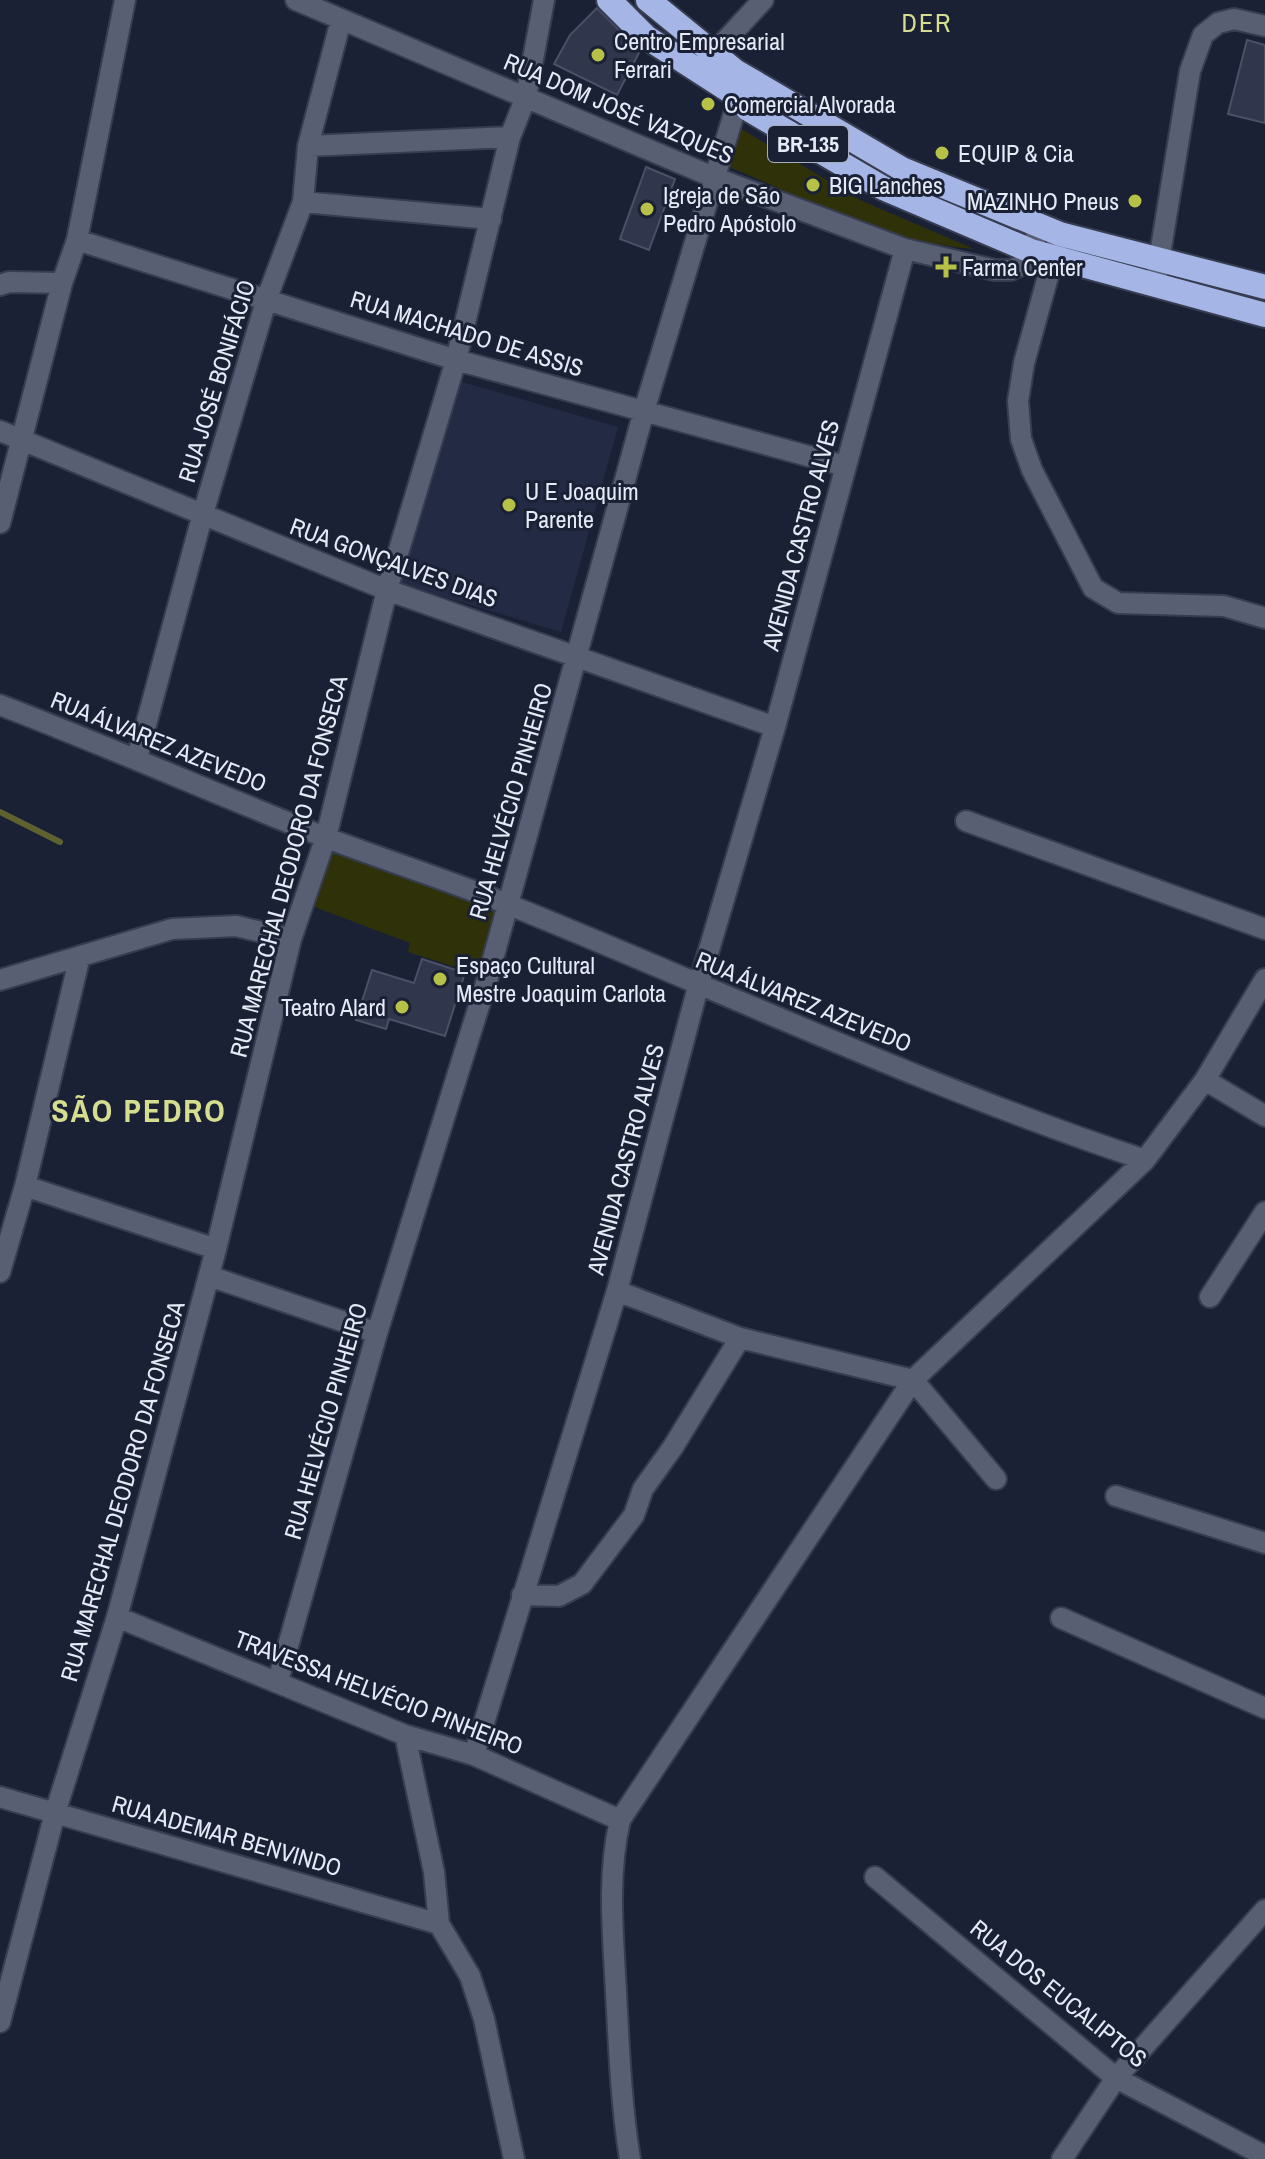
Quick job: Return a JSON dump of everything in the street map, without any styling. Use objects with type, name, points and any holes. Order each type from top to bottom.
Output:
[{"type":"highway","name":"BR-135","points":[[609,0],[646,37],[739,97],[748,109],[883,188],[1046,242],[1155,285],[1265,315]]},
{"type":"highway","name":"BR-135","points":[[648,0],[735,71],[902,169],[1046,242],[1158,257],[1265,287]]},
{"type":"street","points":[[0,523],[62,283],[77,240],[125,0]]},
{"type":"street","name":"RUA DOM JOSÉ VAZQUES","points":[[296,0],[713,177],[905,249],[995,270],[1026,263],[1046,242]]},
{"type":"street","name":"RUA MARECHAL DEODORO DA FONSECA","points":[[0,2022],[55,1813],[117,1617],[209,1276],[291,939],[326,837],[387,590],[456,360],[510,137],[526,97],[544,0]]},
{"type":"street","points":[[713,54],[763,0]]},
{"type":"street","points":[[1155,285],[1190,71],[1203,35],[1218,23],[1234,19],[1265,26]]},
{"type":"street","name":"RUA JOSÉ BONIFÁCIO","points":[[137,758],[202,517],[267,298],[303,202],[308,146],[341,20]]},
{"type":"street","name":"RUA HELVÉCIO PINHEIRO","points":[[278,1681],[377,1333],[488,977],[644,411],[739,97],[735,71]]},
{"type":"street","points":[[308,146],[510,137]]},
{"type":"street","points":[[303,202],[491,219]]},
{"type":"street","name":"RUA MACHADO DE ASSIS","points":[[77,240],[456,360],[845,466]]},
{"type":"street","points":[[1046,242],[1018,401],[1021,439],[1032,470],[1093,588],[1118,603],[1224,606],[1265,618]]},
{"type":"street","name":"AVENIDA CASTRO ALVES","points":[[474,1755],[617,1291],[698,987],[775,727],[905,249]]},
{"type":"street","points":[[0,285],[9,282],[62,283]]},
{"type":"street","name":"RUA GONÇALVES DIAS","points":[[0,431],[202,517],[387,590],[579,655],[775,727]]},
{"type":"street","name":"RUA ÁLVAREZ AZEVEDO","points":[[0,705],[326,837],[507,904],[698,987],[1075,1137],[1145,1160]]},
{"type":"street","points":[[966,821],[1265,929]]},
{"type":"street","points":[[0,980],[172,929],[236,926],[291,939]]},
{"type":"street","points":[[0,1272],[25,1186],[80,956]]},
{"type":"street","points":[[630,2159],[624,2125],[612,1931],[612,1863],[620,1820],[913,1380],[1145,1160],[1205,1080],[1265,979]]},
{"type":"street","points":[[1205,1080],[1265,1116]]},
{"type":"street","points":[[25,1186],[216,1249]]},
{"type":"street","points":[[1210,1297],[1265,1212]]},
{"type":"street","points":[[209,1276],[377,1333]]},
{"type":"street","points":[[617,1291],[740,1338],[913,1380],[996,1479]]},
{"type":"street","points":[[522,1595],[559,1596],[582,1584],[634,1515],[643,1489],[673,1447],[740,1338]]},
{"type":"street","points":[[1116,1496],[1265,1543]]},
{"type":"street","name":"TRAVESSA HELVÉCIO PINHEIRO","points":[[117,1617],[405,1735],[474,1755],[620,1820]]},
{"type":"street","points":[[1061,1618],[1265,1708]]},
{"type":"street","points":[[405,1735],[434,1872],[439,1924],[470,1976],[484,2019],[514,2159]]},
{"type":"street","name":"RUA ADEMAR BENVINDO","points":[[0,1797],[439,1924]]},
{"type":"street","name":"RUA DOS EUCALIPTOS","points":[[875,1877],[1116,2078],[1265,2156]]},
{"type":"street","points":[[1062,2159],[1116,2078],[1262,1919]]},
{"type":"shaded area","name":"U E Joaquim Parente","points":[[455,380],[618,427],[561,632],[401,584]]},
{"type":"green space","points":[[740,128],[860,200],[974,249],[942,245],[879,229],[727,166]]},
{"type":"green space","points":[[326,837],[507,904],[488,977],[408,952],[410,943],[304,903]]},
{"type":"building","name":"Centro Empresarial Ferrari","points":[[597,8],[640,51],[617,95],[554,64],[570,35]]},
{"type":"building","points":[[1247,40],[1265,45],[1265,123],[1228,114]]},
{"type":"building","name":"Igreja de São Pedro Apóstolo","points":[[646,167],[675,179],[649,250],[620,239]]},
{"type":"building","points":[[422,959],[465,973],[445,1036],[389,1019],[386,1029],[356,1020],[372,970],[414,983]]},
{"type":"waterway","points":[[0,812],[60,842]]},
{"type":"place","name":"Centro Empresarial Ferrari","points":[[598,55]]},
{"type":"place","name":"Comercial Alvorada","points":[[708,104]]},
{"type":"place","name":"EQUIP & Cia","points":[[942,153]]},
{"type":"place","name":"BIG Lanches","points":[[813,185]]},
{"type":"place","name":"MAZINHO Pneus","points":[[1135,201]]},
{"type":"place","name":"Igreja de São Pedro Apóstolo","points":[[647,209]]},
{"type":"place","name":"Farma Center","points":[[946,267]]},
{"type":"place","name":"U E Joaquim Parente","points":[[509,505]]},
{"type":"place","name":"Espaço Cultural Mestre Joaquim Carlota","points":[[440,979]]},
{"type":"place","name":"Teatro Alard","points":[[402,1007]]},
{"type":"district","name":"DER","points":[[927,22]]},
{"type":"district","name":"SÃO PEDRO","points":[[139,1110]]}]
